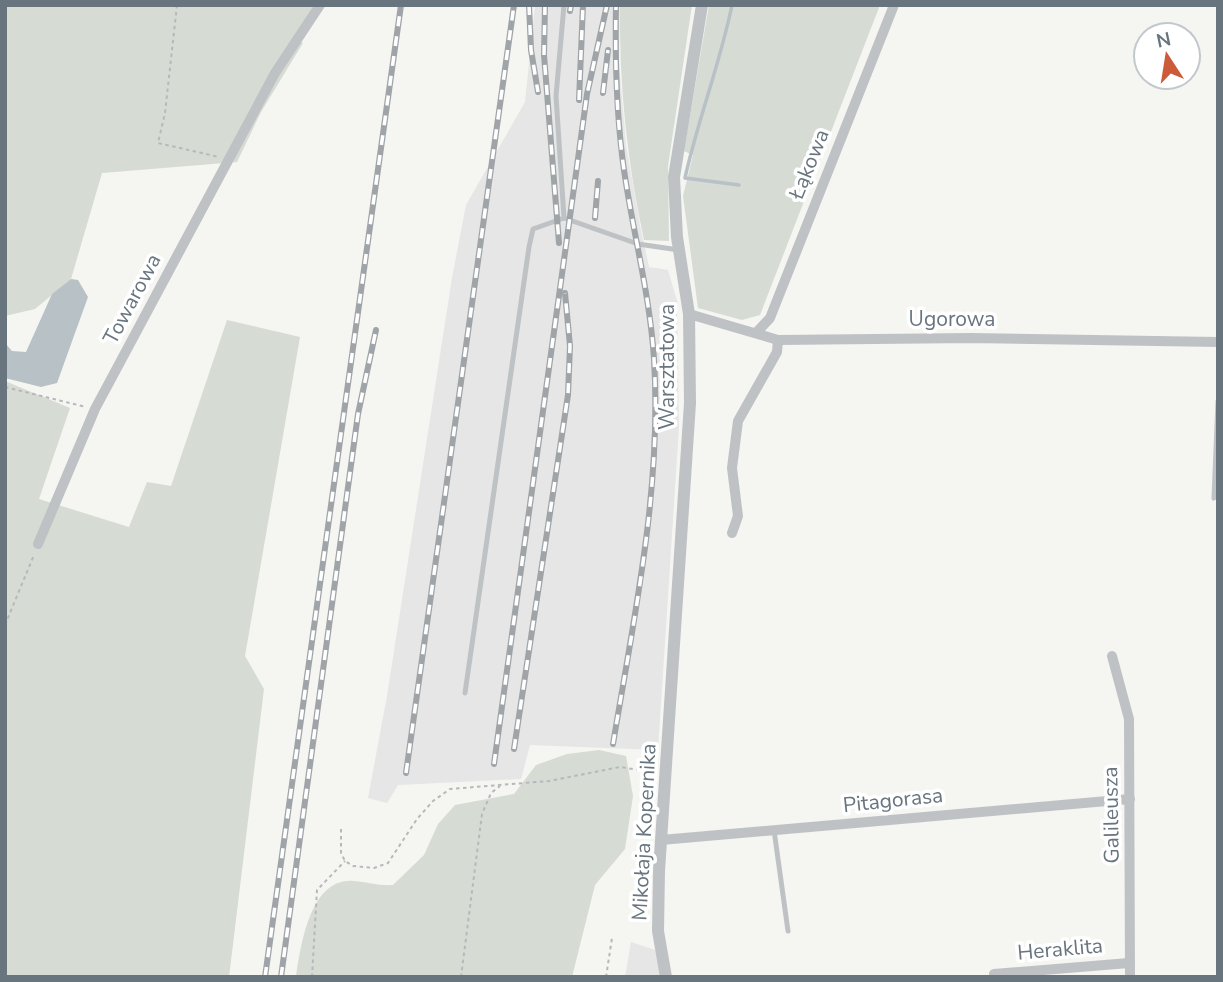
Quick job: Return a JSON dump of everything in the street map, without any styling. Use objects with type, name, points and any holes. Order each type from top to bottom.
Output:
[{"type":"street","name":"Towarowa","points":[[38,544],[96,409],[227,159],[275,73],[320,5]]},
{"type":"street","name":"Warsztatowa","points":[[668,732],[690,403],[689,314],[679,250],[674,177],[702,5]]},
{"type":"street","name":"Łąkowa","points":[[756,333],[770,318],[894,5]]},
{"type":"street","name":"Ugorowa","points":[[689,314],[778,340],[971,338],[1218,342]]},
{"type":"street","points":[[732,533],[738,516],[732,468],[738,421],[777,352],[778,340]]},
{"type":"street","name":"Galileusza","points":[[1112,656],[1129,719],[1130,977]]},
{"type":"street","name":"Mikołaja Kopernika","points":[[666,977],[658,931],[668,732]]},
{"type":"street","name":"Pitagorasa","points":[[661,840],[1130,799]]},
{"type":"street","name":"Heraklita","points":[[994,974],[1129,963]]},
{"type":"lane","points":[[564,5],[556,96],[564,218]]},
{"type":"lane","points":[[465,693],[533,229],[564,218],[638,244],[679,250]]},
{"type":"lane","points":[[1214,498],[1218,401]]},
{"type":"lane","points":[[774,830],[788,931]]},
{"type":"path","points":[[177,5],[165,113],[158,143],[227,159]]},
{"type":"path","points":[[5,387],[96,409]]},
{"type":"path","points":[[5,625],[38,544]]},
{"type":"path","points":[[341,829],[341,853],[345,862],[353,866],[374,867],[388,863],[433,801],[450,789],[549,781],[620,767],[665,774]]},
{"type":"path","points":[[461,977],[482,814],[495,788],[505,784]]},
{"type":"path","points":[[312,977],[317,890],[345,862]]},
{"type":"path","points":[[606,977],[612,938]]},
{"type":"shaded area","points":[[5,5],[314,5],[293,39],[303,43],[261,112],[237,162],[102,173],[71,279],[35,309],[5,316]]},
{"type":"shaded area","points":[[535,5],[620,5],[619,63],[626,145],[640,225],[649,267],[668,270],[677,301],[679,426],[658,750],[530,745],[521,779],[398,785],[387,803],[368,798],[387,696],[452,278],[466,205],[525,102]]},
{"type":"shaded area","points":[[620,5],[692,5],[668,166],[669,241],[644,240],[625,123]]},
{"type":"shaded area","points":[[709,5],[880,5],[760,315],[742,320],[698,308],[683,196],[693,155],[684,151]]},
{"type":"shaded area","points":[[71,279],[78,280],[88,297],[57,383],[41,387],[5,378],[5,343],[12,351],[26,352],[52,294]]},
{"type":"shaded area","points":[[227,320],[300,337],[245,656],[264,689],[229,977],[5,977],[5,381],[70,408],[39,499],[129,527],[147,482],[171,486]]},
{"type":"shaded area","points":[[599,750],[626,756],[633,796],[625,849],[595,885],[572,977],[296,977],[310,916],[327,890],[339,883],[354,881],[393,885],[424,855],[438,824],[455,805],[514,794],[536,765],[567,754]]},
{"type":"shaded area","points":[[631,942],[658,951],[661,977],[625,977]]},
{"type":"waterway","points":[[732,5],[685,178],[739,185]]},
{"type":"railway","points":[[265,977],[401,5]]},
{"type":"railway","points":[[406,773],[514,5]]},
{"type":"railway","points":[[529,5],[531,50],[538,92]]},
{"type":"railway","points":[[545,5],[544,55],[559,243]]},
{"type":"railway","points":[[570,11],[571,5]]},
{"type":"railway","points":[[579,100],[583,5]]},
{"type":"railway","points":[[494,764],[587,94],[607,5]]},
{"type":"railway","points":[[613,744],[644,553],[654,456],[655,408],[649,311],[619,129],[616,5]]},
{"type":"railway","points":[[603,93],[608,50]]},
{"type":"railway","points":[[595,218],[598,181]]},
{"type":"railway","points":[[514,749],[568,395],[570,346],[565,293]]},
{"type":"railway","points":[[281,977],[358,414],[376,330]]}]
